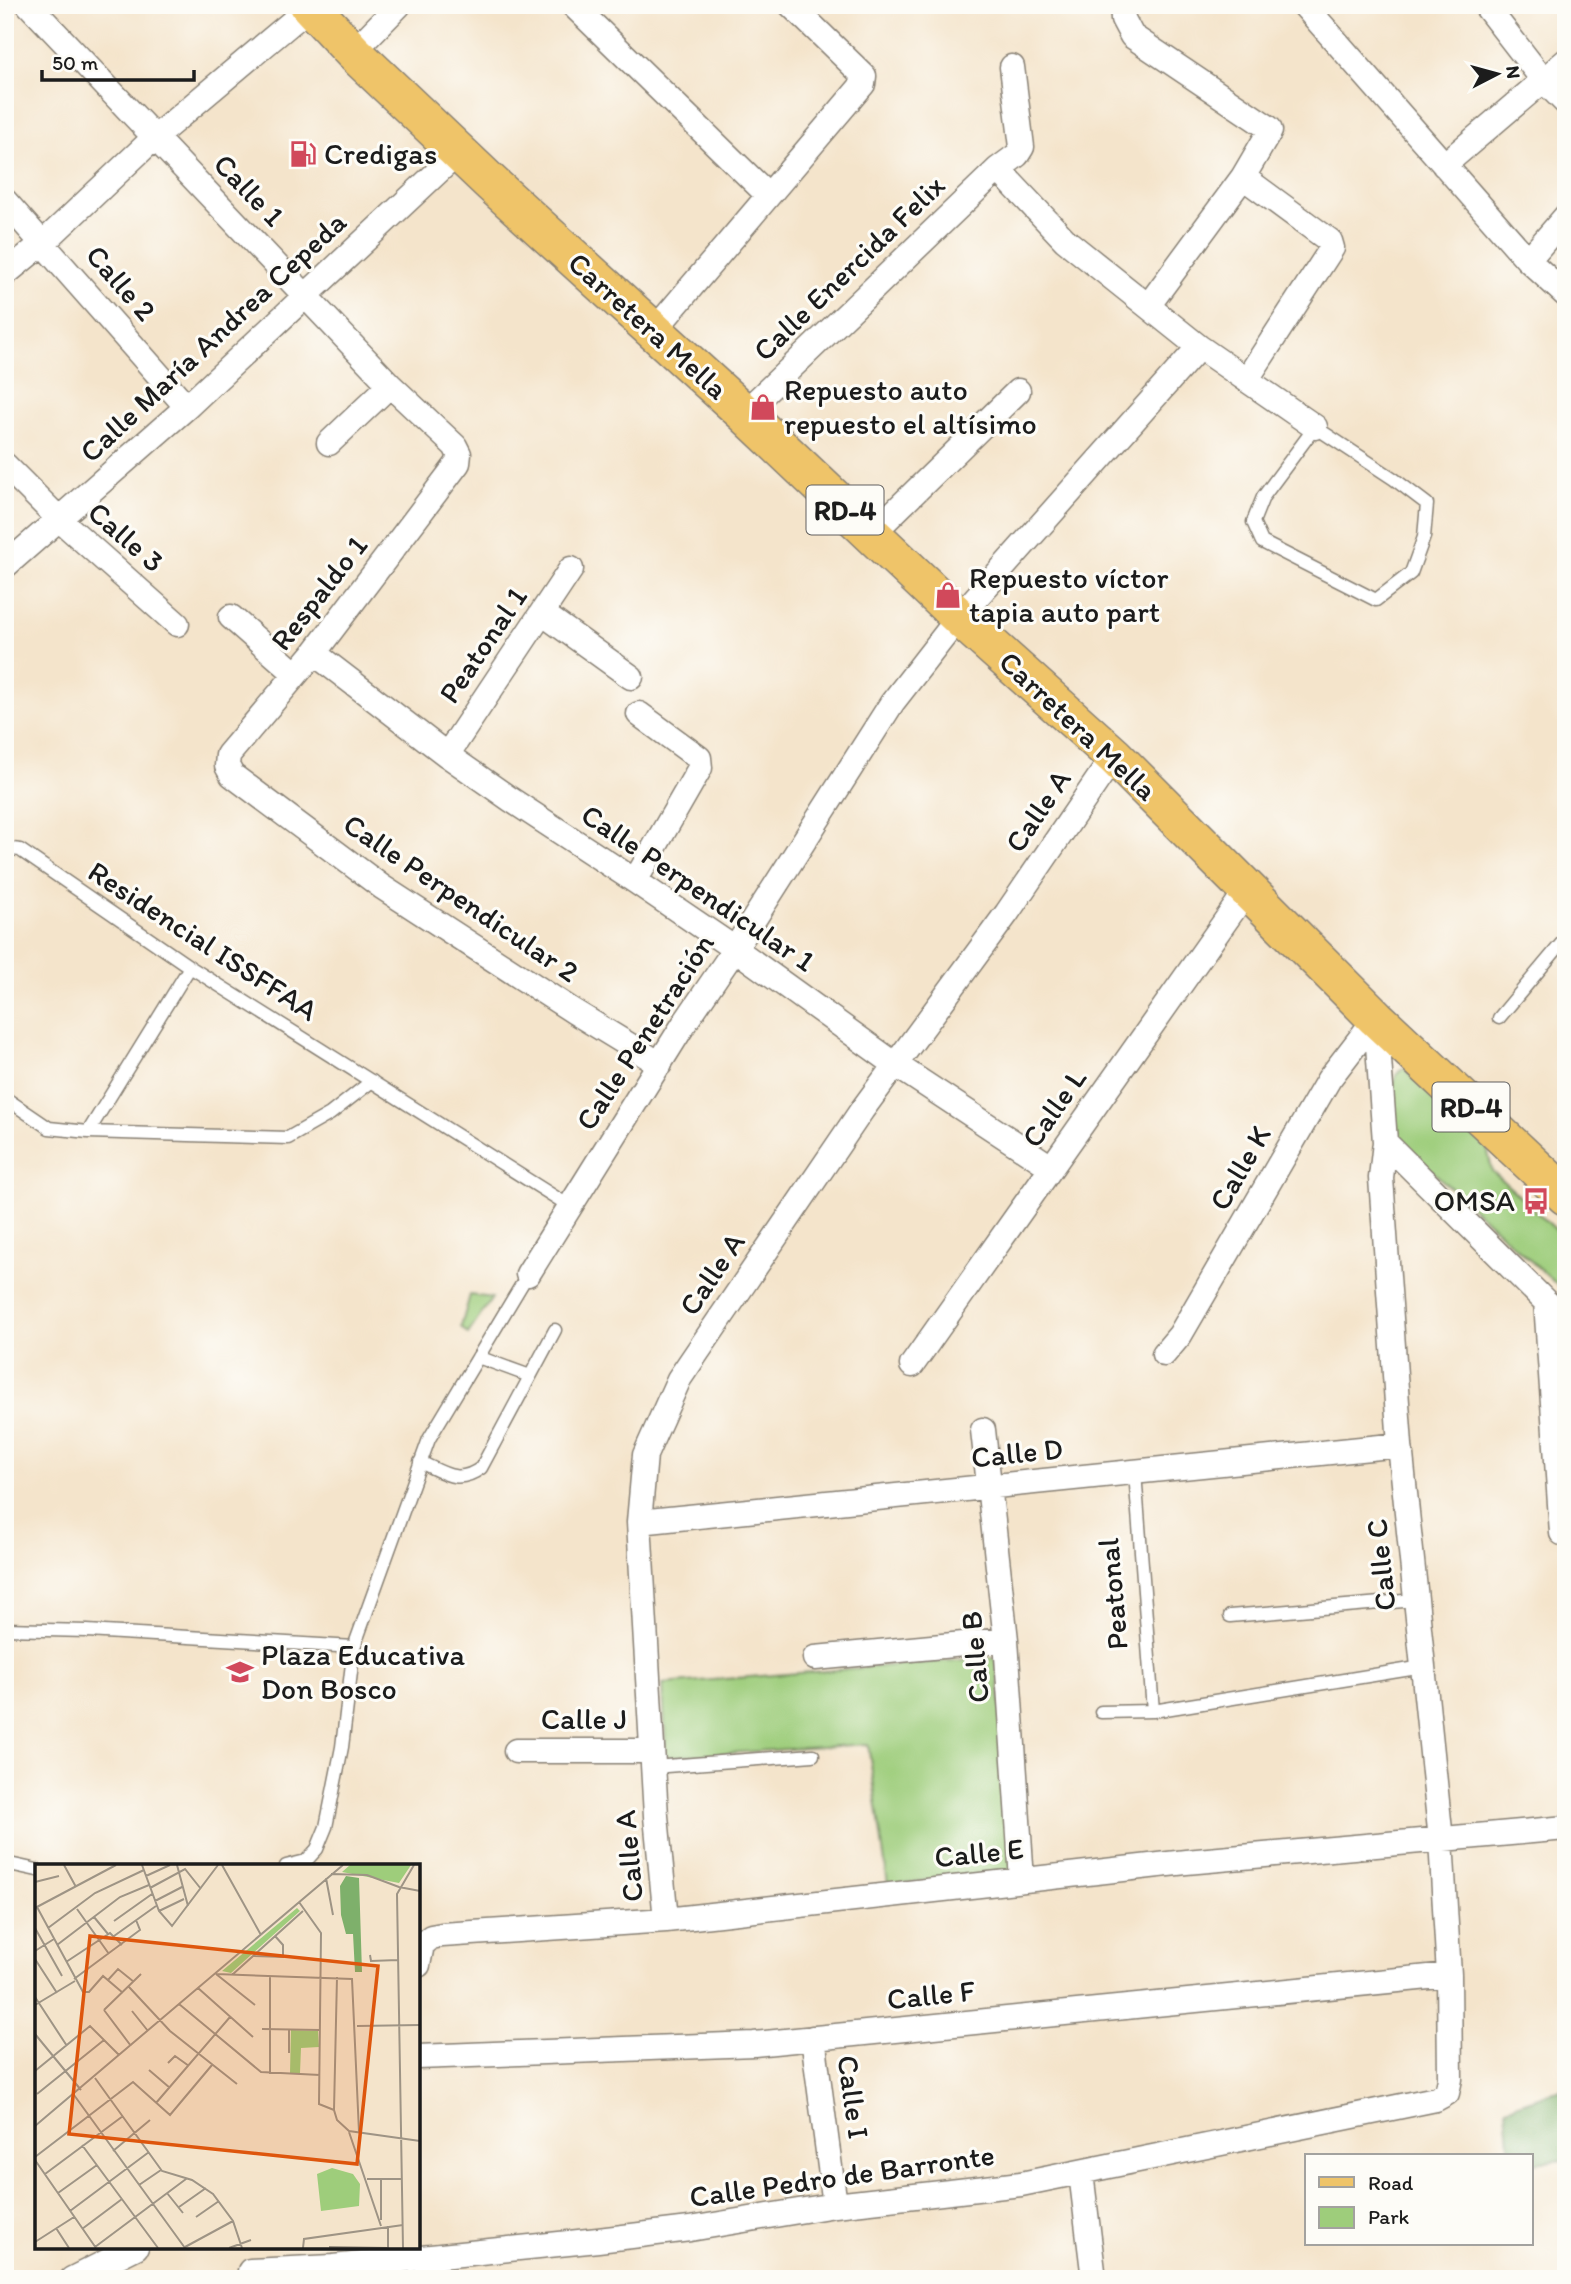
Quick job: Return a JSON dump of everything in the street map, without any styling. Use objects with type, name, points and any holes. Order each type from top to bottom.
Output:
[{"type":"main road","name":"Carretera Mella","points":[[309,6],[353,52],[492,184],[744,413],[959,617],[1114,756],[1376,1018],[1566,1196]]},
{"type":"street","name":"Calle 1","points":[[29,5],[390,385],[455,446]]},
{"type":"street","points":[[353,52],[399,5]]},
{"type":"street","points":[[573,5],[768,195]]},
{"type":"street","points":[[653,332],[863,84],[864,76],[791,5]]},
{"type":"street","points":[[1122,5],[1123,19],[1132,36],[1269,128],[1269,135],[1243,177],[1148,306]]},
{"type":"street","points":[[1304,5],[1528,261],[1566,295]]},
{"type":"street","points":[[1485,5],[1544,81],[1566,103]]},
{"type":"street","points":[[5,274],[44,242],[154,138],[309,6]]},
{"type":"street","points":[[1444,165],[1566,61]]},
{"type":"street","name":"Calle Enercida Felix","points":[[744,413],[998,169],[1017,155],[1022,147],[1012,67]]},
{"type":"street","name":"Calle María Andrea Cepeda","points":[[5,566],[187,407],[460,151]]},
{"type":"street","points":[[998,169],[1065,240],[1199,347],[1315,428]]},
{"type":"street","points":[[1243,177],[1330,241],[1332,248],[1247,379]]},
{"type":"street","name":"Calle 2","points":[[5,201],[187,407]]},
{"type":"street","points":[[1528,261],[1566,216]]},
{"type":"street","name":"Calle Penetración","points":[[528,1274],[892,703],[959,617],[1199,347]]},
{"type":"street","points":[[329,443],[390,385]]},
{"type":"street","points":[[871,535],[1018,391]]},
{"type":"street","name":"Respaldo 1","points":[[232,775],[227,766],[228,755],[314,653],[458,463],[459,454],[455,446]]},
{"type":"street","name":"Calle 3","points":[[5,465],[60,520],[177,624]]},
{"type":"street","name":"Peatonal 1","points":[[447,755],[571,569]]},
{"type":"street","points":[[542,613],[631,677]]},
{"type":"street","points":[[231,617],[296,674]]},
{"type":"street","name":"Calle Perpendicular 1","points":[[314,653],[447,755],[735,949],[896,1065],[1051,1167]]},
{"type":"street","points":[[635,881],[700,768],[698,758],[639,714]]},
{"type":"street","name":"Calle A","points":[[666,1920],[639,1522],[645,1455],[679,1379],[862,1111],[1007,913],[1114,756]]},
{"type":"street","name":"Calle Perpendicular 2","points":[[232,775],[382,887],[573,1012],[660,1064]]},
{"type":"street","name":"Calle L","points":[[912,1365],[1248,888]]},
{"type":"street","name":"Calle C","points":[[1376,1018],[1385,1142],[1381,1178],[1400,1445],[1441,1840],[1449,1975],[1450,2079],[1447,2093],[1436,2099]]},
{"type":"street","name":"Calle K","points":[[1164,1354],[1180,1335],[1329,1079],[1376,1018]]},
{"type":"street","points":[[1385,1142],[1566,1319]]},
{"type":"street","points":[[1546,1302],[1564,1533]]},
{"type":"street","name":"Calle B","points":[[983,1430],[1006,1640],[1022,1880]]},
{"type":"street","name":"Calle D","points":[[639,1522],[1400,1445]]},
{"type":"street","points":[[815,1658],[1006,1640]]},
{"type":"street","name":"Calle J","points":[[516,1751],[653,1759]]},
{"type":"street","name":"Calle E","points":[[420,1955],[422,1945],[431,1937],[442,1935],[666,1920],[1186,1862],[1566,1828]]},
{"type":"street","name":"Calle F","points":[[420,2057],[754,2044],[1449,1975]]},
{"type":"street","name":"Calle I","points":[[813,2038],[835,2205]]},
{"type":"street","name":"Calle Pedro de Barronte","points":[[249,2266],[333,2267],[598,2240],[690,2229],[835,2205],[918,2197],[1081,2173],[1436,2099]]},
{"type":"street","points":[[1081,2173],[1094,2279]]},
{"type":"street","points":[[72,2279],[132,2249]]},
{"type":"lane","points":[[1315,428],[1394,479],[1427,504],[1424,537],[1411,573],[1376,600],[1262,542],[1254,522],[1263,497],[1315,428]]},
{"type":"lane","name":"Residencial ISSFFAA","points":[[5,848],[20,850],[190,967],[571,1207]]},
{"type":"lane","points":[[1499,1018],[1566,938]]},
{"type":"lane","points":[[88,1132],[190,967]]},
{"type":"lane","points":[[5,1098],[49,1128],[88,1132],[288,1138],[330,1114],[372,1081]]},
{"type":"lane","points":[[294,1864],[306,1861],[317,1849],[326,1828],[342,1747],[354,1647],[429,1439],[528,1274]]},
{"type":"lane","points":[[420,1462],[457,1478],[472,1475],[481,1468],[555,1330]]},
{"type":"lane","points":[[478,1357],[530,1376]]},
{"type":"lane","name":"Peatonal","points":[[1135,1472],[1153,1711]]},
{"type":"lane","points":[[1230,1616],[1415,1600]]},
{"type":"lane","points":[[5,1629],[87,1631],[354,1647]]},
{"type":"lane","points":[[1101,1712],[1153,1711],[1423,1667]]},
{"type":"lane","points":[[653,1759],[813,1755]]},
{"type":"lane","points":[[5,1863],[35,1870]]},
{"type":"green space","points":[[1404,1068],[1487,1147],[1492,1171],[1566,1239],[1566,1293],[1397,1139],[1393,1090],[1398,1073]]},
{"type":"green space","points":[[470,1295],[492,1298],[468,1334],[461,1327]]},
{"type":"green space","points":[[996,1657],[1016,1870],[888,1885],[868,1744],[666,1757],[663,1684]]},
{"type":"green space","points":[[1566,2088],[1566,2160],[1532,2163],[1532,2154],[1510,2154],[1506,2108]]},
{"type":"place","name":"Credigas","points":[[303,154]]},
{"type":"place","name":"Repuesto auto repuesto el altísimo","points":[[763,407]]},
{"type":"place","name":"Repuesto víctor tapia auto part","points":[[948,595]]},
{"type":"place","name":"OMSA","points":[[1536,1201]]},
{"type":"place","name":"Plaza Educativa Don Bosco","points":[[240,1672]]}]
